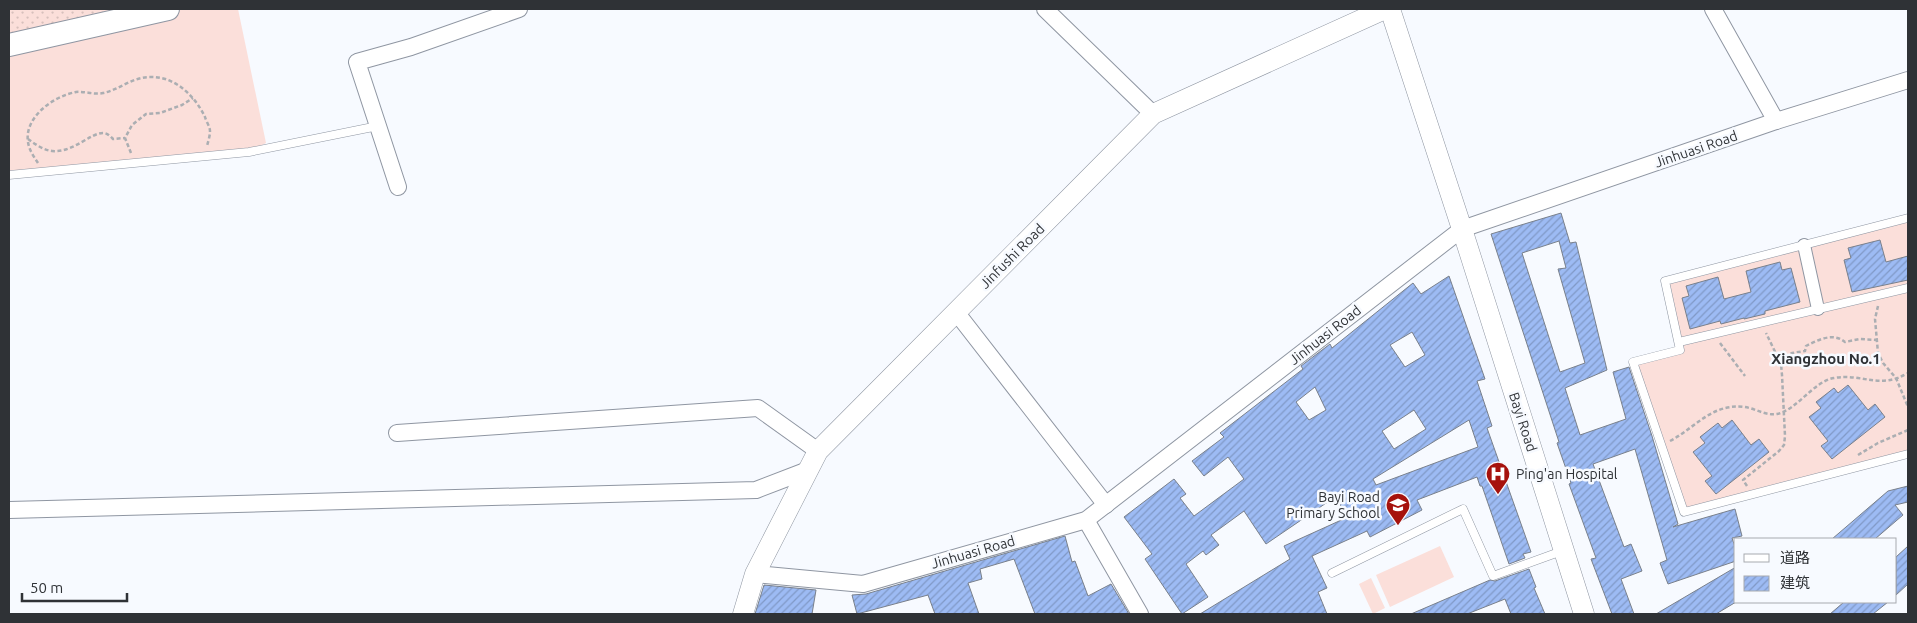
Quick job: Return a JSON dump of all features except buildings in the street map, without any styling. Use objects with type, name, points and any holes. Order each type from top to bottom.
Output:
[{"type":"main road","points":[[9,30],[93,9]]},
{"type":"main road","points":[[9,45],[168,9]]},
{"type":"street","points":[[398,187],[357,62],[411,47],[519,9]]},
{"type":"street","points":[[1045,9],[1153,114]]},
{"type":"street","name":"Jinfushi Road","points":[[743,614],[755,574],[818,451],[1153,114],[1385,9]]},
{"type":"street","name":"Bayi Road","points":[[1390,9],[1584,614]]},
{"type":"street","points":[[1713,9],[1776,121]]},
{"type":"street","name":"Jinhuasi Road","points":[[755,574],[863,584],[1086,520],[1462,229],[1776,121],[1908,80]]},
{"type":"street","points":[[1804,245],[1818,309]]},
{"type":"street","points":[[956,312],[1106,505]]},
{"type":"street","points":[[397,433],[758,408],[818,451]]},
{"type":"street","points":[[9,510],[756,490],[808,470]]},
{"type":"street","points":[[1086,520],[1140,614]]},
{"type":"lane","points":[[9,175],[249,152],[378,126]]},
{"type":"lane","points":[[1908,218],[1665,281],[1680,350],[1633,362],[1684,512],[1908,454]]},
{"type":"lane","points":[[1679,342],[1908,288]]},
{"type":"lane","points":[[1332,573],[1463,509],[1493,576],[1564,550]]},
{"type":"path","points":[[43,172],[32,154],[28,139],[30,125],[46,106],[60,97],[78,92],[98,94],[112,91],[128,82],[149,77],[168,80],[190,93],[202,111],[210,130],[207,146],[198,157]]},
{"type":"path","points":[[125,138],[132,125],[146,114],[160,113],[182,105],[193,98]]},
{"type":"path","points":[[28,139],[50,151],[62,151],[77,146],[101,133],[106,133],[113,139],[125,138]]},
{"type":"path","points":[[125,138],[135,163]]},
{"type":"path","points":[[1880,294],[1875,319],[1878,353],[1883,364],[1896,378],[1908,407]]},
{"type":"path","points":[[1752,494],[1743,480],[1779,451],[1784,445],[1785,436],[1784,394],[1779,360],[1760,323]]},
{"type":"path","points":[[1713,334],[1744,376]]},
{"type":"path","points":[[1779,360],[1792,353],[1805,351],[1806,346],[1820,339],[1835,337],[1845,342],[1860,339],[1876,340]]},
{"type":"path","points":[[1661,443],[1670,441],[1702,418],[1724,407],[1745,406],[1765,414],[1777,414],[1794,405],[1809,392],[1831,378],[1844,376],[1870,381],[1888,381],[1908,373]]},
{"type":"path","points":[[1839,472],[1840,466],[1878,443],[1908,430]]},
{"type":"shaded area","points":[[9,9],[168,9],[9,45]]},
{"type":"shaded area","points":[[168,9],[238,9],[266,143],[249,152],[9,175],[9,45]]},
{"type":"shaded area","points":[[1908,218],[1908,453],[1684,512],[1633,362],[1680,350],[1665,281]]},
{"type":"shaded area","points":[[1440,546],[1454,577],[1390,607],[1376,575]]},
{"type":"shaded area","points":[[1371,578],[1385,608],[1373,614],[1359,584]]},
{"type":"place","name":"Ping'an Hospital","points":[[1498,495]]},
{"type":"place","name":"Bayi Road Primary School","points":[[1398,526]]},
{"type":"district","name":"Xiangzhou No.1","points":[[1826,359]]}]
